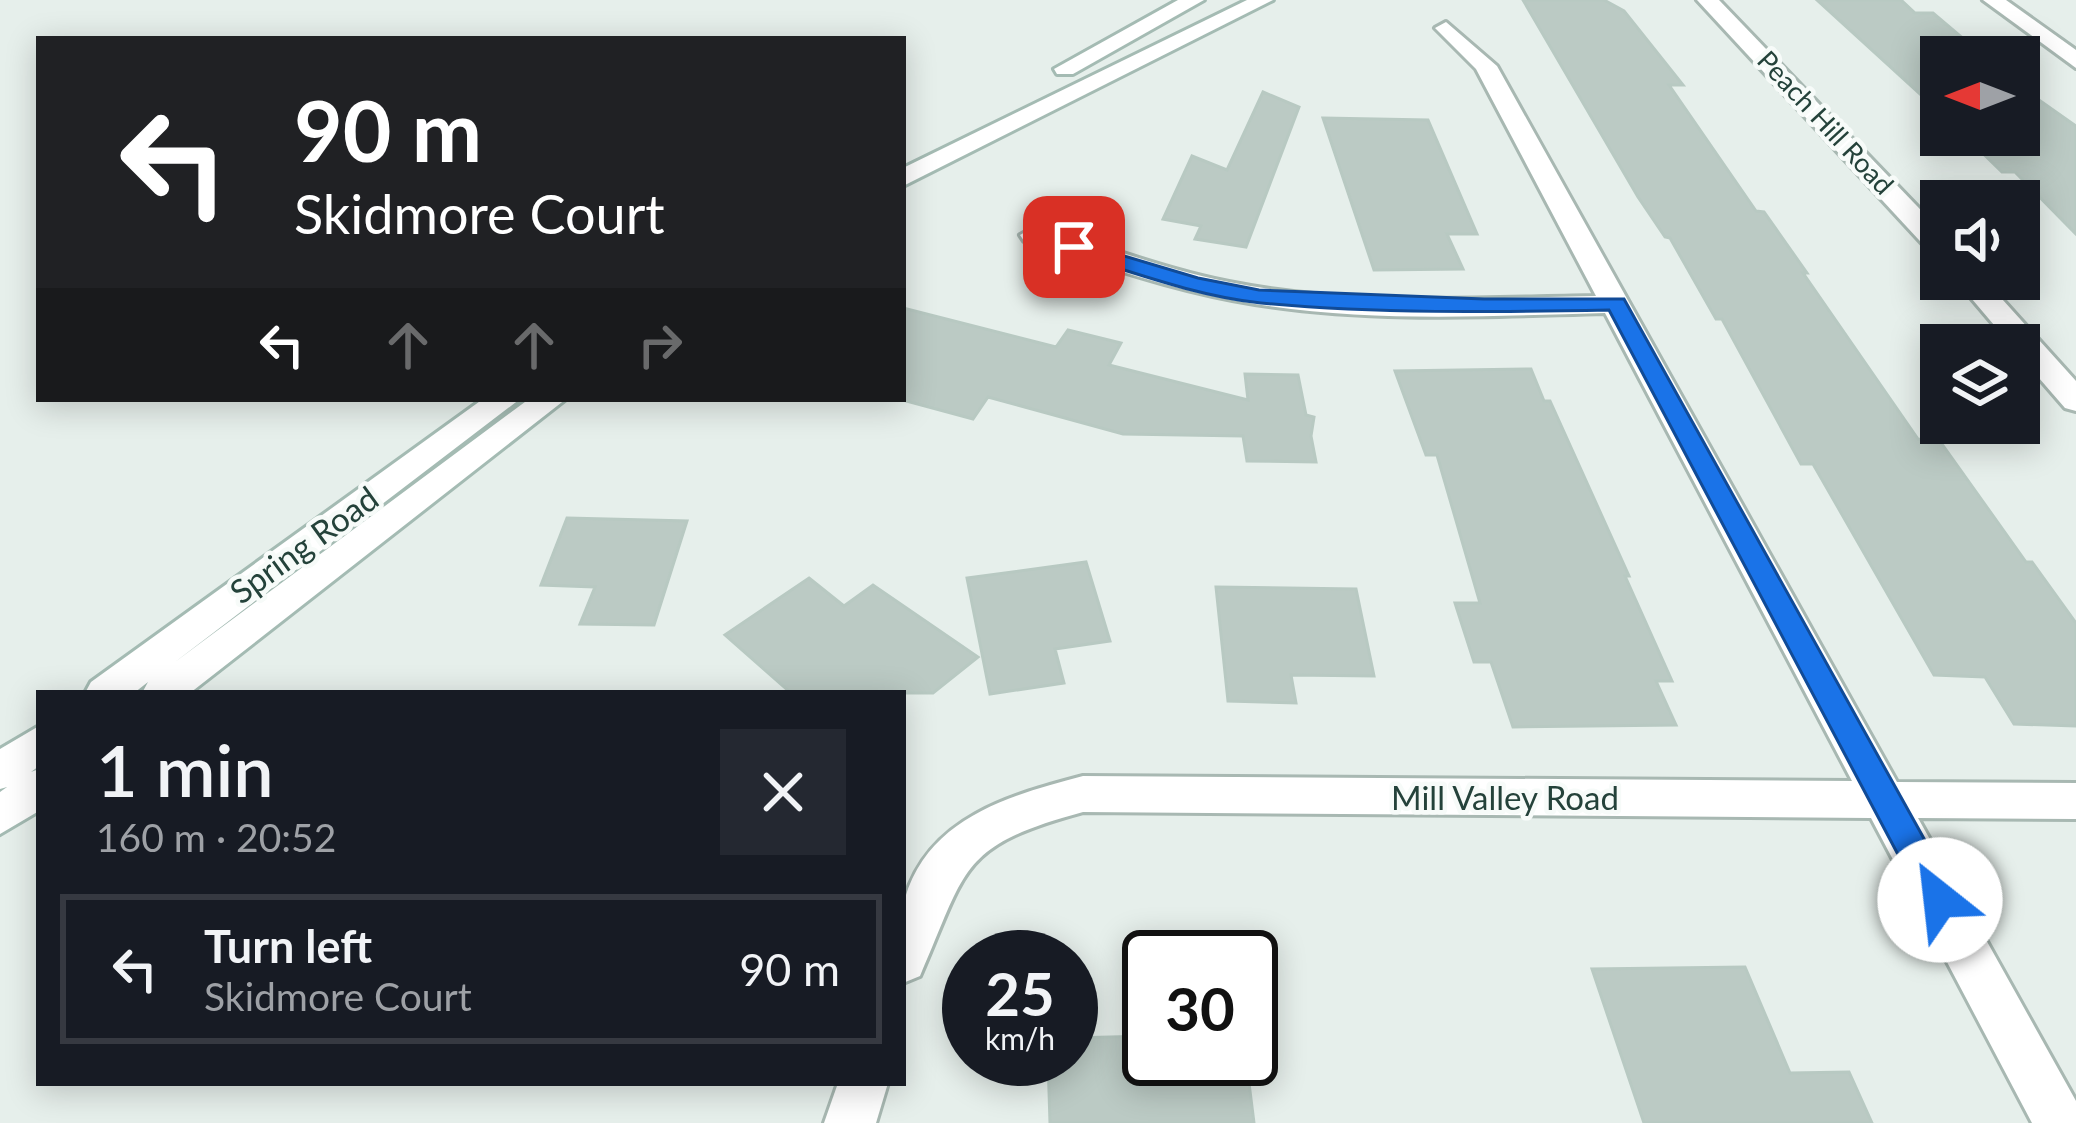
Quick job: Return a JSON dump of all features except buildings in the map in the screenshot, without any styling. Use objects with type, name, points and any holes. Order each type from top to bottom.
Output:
[{"type":"street","points":[[906,153],[1194,0]]},
{"type":"street","points":[[906,177],[1263,0]]},
{"type":"street","name":"Peach Hill Road","points":[[1707,0],[1920,226]]},
{"type":"street","points":[[1994,0],[2076,61]]},
{"type":"street","points":[[1446,28],[1486,66],[2060,1123]]},
{"type":"street","points":[[1034,235],[1194,284],[1259,296],[1461,306],[1616,304]]},
{"type":"street","points":[[1987,300],[2076,401]]},
{"type":"street","name":"Spring Road","points":[[109,690],[500,402]]},
{"type":"street","name":"Spring Road","points":[[166,690],[546,402]]},
{"type":"street","points":[[0,772],[36,745]]},
{"type":"street","points":[[0,816],[36,789]]},
{"type":"street","name":"Mill Valley Road","points":[[906,952],[923,898],[951,854],[992,821],[1084,794],[2076,801]]},
{"type":"street","points":[[850,1123],[862,1086]]},
{"type":"route","points":[[1074,247],[1194,284],[1259,296],[1484,306],[1616,304],[1940,900]]}]
